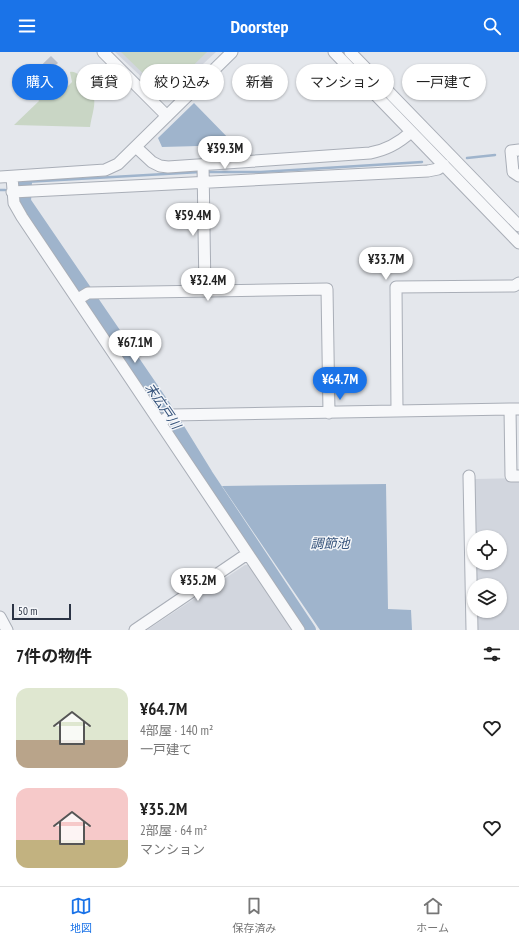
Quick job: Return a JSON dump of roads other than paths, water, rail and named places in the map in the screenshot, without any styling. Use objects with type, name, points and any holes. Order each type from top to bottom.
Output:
[{"type":"street","points":[[103,52],[167,116]]},
{"type":"street","points":[[0,177],[105,170],[118,164],[137,148],[232,52]]},
{"type":"street","points":[[334,52],[519,243]]},
{"type":"street","points":[[350,52],[519,226]]},
{"type":"street","points":[[137,148],[152,162],[160,166],[204,167],[274,163],[325,160],[383,150],[396,144],[411,132]]},
{"type":"street","points":[[519,150],[511,151],[513,172],[519,176]]},
{"type":"street","points":[[325,160],[325,176]]},
{"type":"street","points":[[274,163],[274,179]]},
{"type":"street","points":[[12,192],[428,171],[438,169],[444,165]]},
{"type":"street","points":[[204,167],[205,291]]},
{"type":"street","points":[[12,177],[14,203],[22,217],[82,296],[166,418],[247,554],[299,630]]},
{"type":"street","points":[[397,411],[396,287],[514,286],[519,284]]},
{"type":"street","points":[[82,296],[327,288],[329,413]]},
{"type":"street","points":[[166,418],[515,409],[511,476],[519,476]]},
{"type":"street","points":[[469,476],[472,630]]},
{"type":"street","points":[[135,630],[247,554]]},
{"type":"street","points":[[0,617],[7,630]]},
{"type":"water","points":[[194,103],[235,145],[162,147],[158,138]]},
{"type":"water","name":"調節池","points":[[386,484],[388,609],[411,610],[412,630],[320,630],[222,486]]},
{"type":"waterway","points":[[467,158],[495,155]]},
{"type":"waterway","points":[[207,172],[261,172],[422,162]]},
{"type":"waterway","points":[[25,182],[200,172]]},
{"type":"waterway","name":"末広戸川","points":[[25,182],[24,202],[164,407],[206,475],[309,630]]},
{"type":"waterway","points":[[0,190],[5,190]]}]
